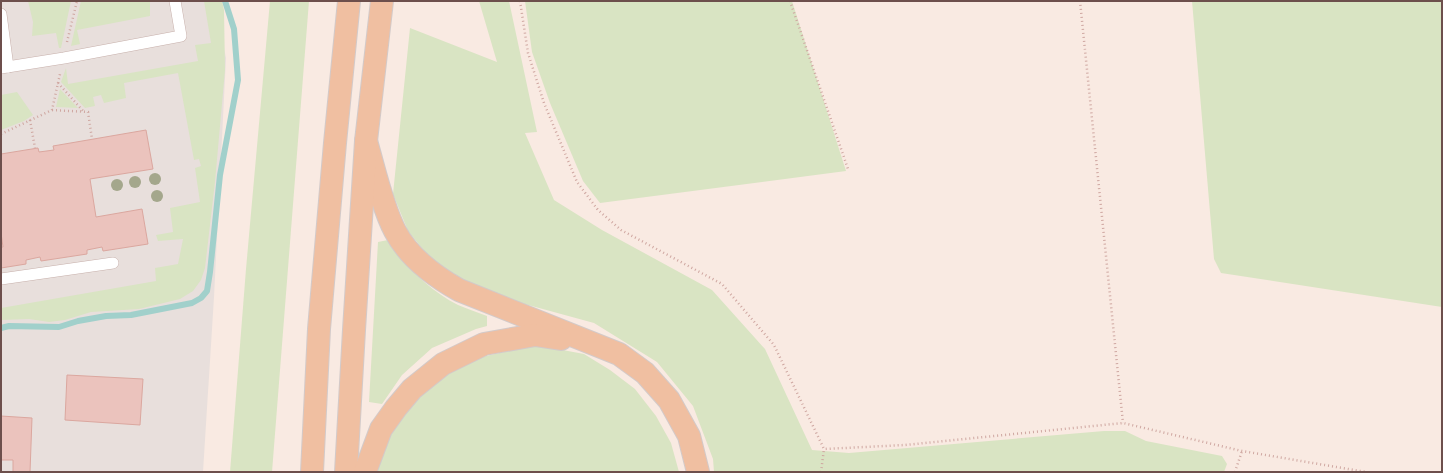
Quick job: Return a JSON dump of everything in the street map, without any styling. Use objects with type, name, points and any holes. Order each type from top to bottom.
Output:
[{"type":"main road","points":[[312,472],[320,321],[349,1]]},
{"type":"main road","points":[[346,472],[366,141],[382,1]]},
{"type":"main road","points":[[366,141],[383,200],[395,230],[406,248],[421,263],[438,278],[459,290],[620,354],[645,373],[669,400],[689,436],[698,472]]},
{"type":"main road","points":[[365,472],[381,429],[396,408],[412,389],[443,364],[484,344],[535,335],[590,342]]},
{"type":"lane","points":[[1,14],[5,67],[181,36],[175,1]]},
{"type":"lane","points":[[1,279],[113,263]]},
{"type":"path","points":[[520,1],[528,53],[544,103],[577,182],[598,210],[621,230],[722,284],[774,344],[824,448],[821,472]]},
{"type":"path","points":[[790,1],[848,169]]},
{"type":"path","points":[[1080,1],[1123,424]]},
{"type":"path","points":[[58,83],[84,112]]},
{"type":"path","points":[[52,110],[88,112],[92,139]]},
{"type":"path","points":[[30,120],[35,148]]},
{"type":"path","points":[[824,448],[905,445],[1123,424],[1242,451],[1366,472]]},
{"type":"path","points":[[1235,472],[1242,451]]},
{"type":"shaded area","points":[[1,1],[214,1],[226,58],[214,297],[203,472],[1,472]]},
{"type":"green space","points":[[28,1],[71,1],[61,48],[59,48],[56,33],[32,36],[33,22]]},
{"type":"green space","points":[[81,1],[150,1],[150,16],[77,30],[80,44],[71,46]]},
{"type":"green space","points":[[204,1],[222,1],[224,10],[225,70],[215,182],[205,268],[201,280],[193,291],[180,299],[139,309],[91,312],[65,320],[49,322],[29,319],[1,320],[1,308],[156,281],[155,268],[178,264],[183,239],[158,241],[156,235],[173,232],[170,208],[200,202],[195,168],[201,166],[199,159],[194,160],[178,73],[124,83],[126,98],[104,103],[101,95],[93,97],[95,106],[85,108],[61,82],[66,68],[68,84],[198,61],[195,45],[211,43]]},
{"type":"green space","points":[[270,1],[309,1],[272,472],[230,472],[246,269]]},
{"type":"green space","points":[[479,1],[509,1],[537,132],[525,133],[554,200],[602,230],[712,290],[765,349],[812,450],[849,453],[1104,431],[1125,431],[1146,441],[1222,456],[1227,464],[1224,472],[714,472],[713,459],[693,406],[657,362],[594,323],[506,299],[462,280],[443,269],[430,258],[408,231],[393,194],[410,28],[497,62]]},
{"type":"green space","points":[[525,1],[792,1],[846,171],[600,203],[583,181],[550,103],[532,52]]},
{"type":"green space","points":[[1192,1],[1442,1],[1442,307],[1221,273],[1214,259]]},
{"type":"green space","points":[[60,89],[78,108],[56,107]]},
{"type":"green space","points":[[17,92],[33,115],[24,121],[1,130],[1,95]]},
{"type":"green space","points":[[388,240],[410,268],[428,285],[458,305],[487,316],[487,326],[476,329],[432,348],[402,375],[382,404],[369,402],[378,242]]},
{"type":"green space","points":[[536,345],[584,354],[610,370],[635,389],[656,416],[671,443],[679,472],[376,472],[388,440],[403,412],[446,372],[486,356]]},
{"type":"building","points":[[146,130],[153,169],[90,179],[96,217],[142,209],[148,244],[103,251],[102,247],[87,250],[87,254],[41,261],[40,257],[26,260],[26,264],[1,268],[1,247],[3,247],[1,233],[1,154],[38,148],[39,152],[54,150],[53,146]]},
{"type":"building","points":[[67,375],[143,379],[140,425],[65,420]]},
{"type":"building","points":[[1,416],[32,418],[30,472],[13,472],[13,460],[1,460]]},
{"type":"waterway","points":[[1,328],[9,326],[59,327],[78,321],[106,316],[131,315],[192,303],[201,298],[207,291],[220,175],[238,80],[234,29],[225,1]]}]
